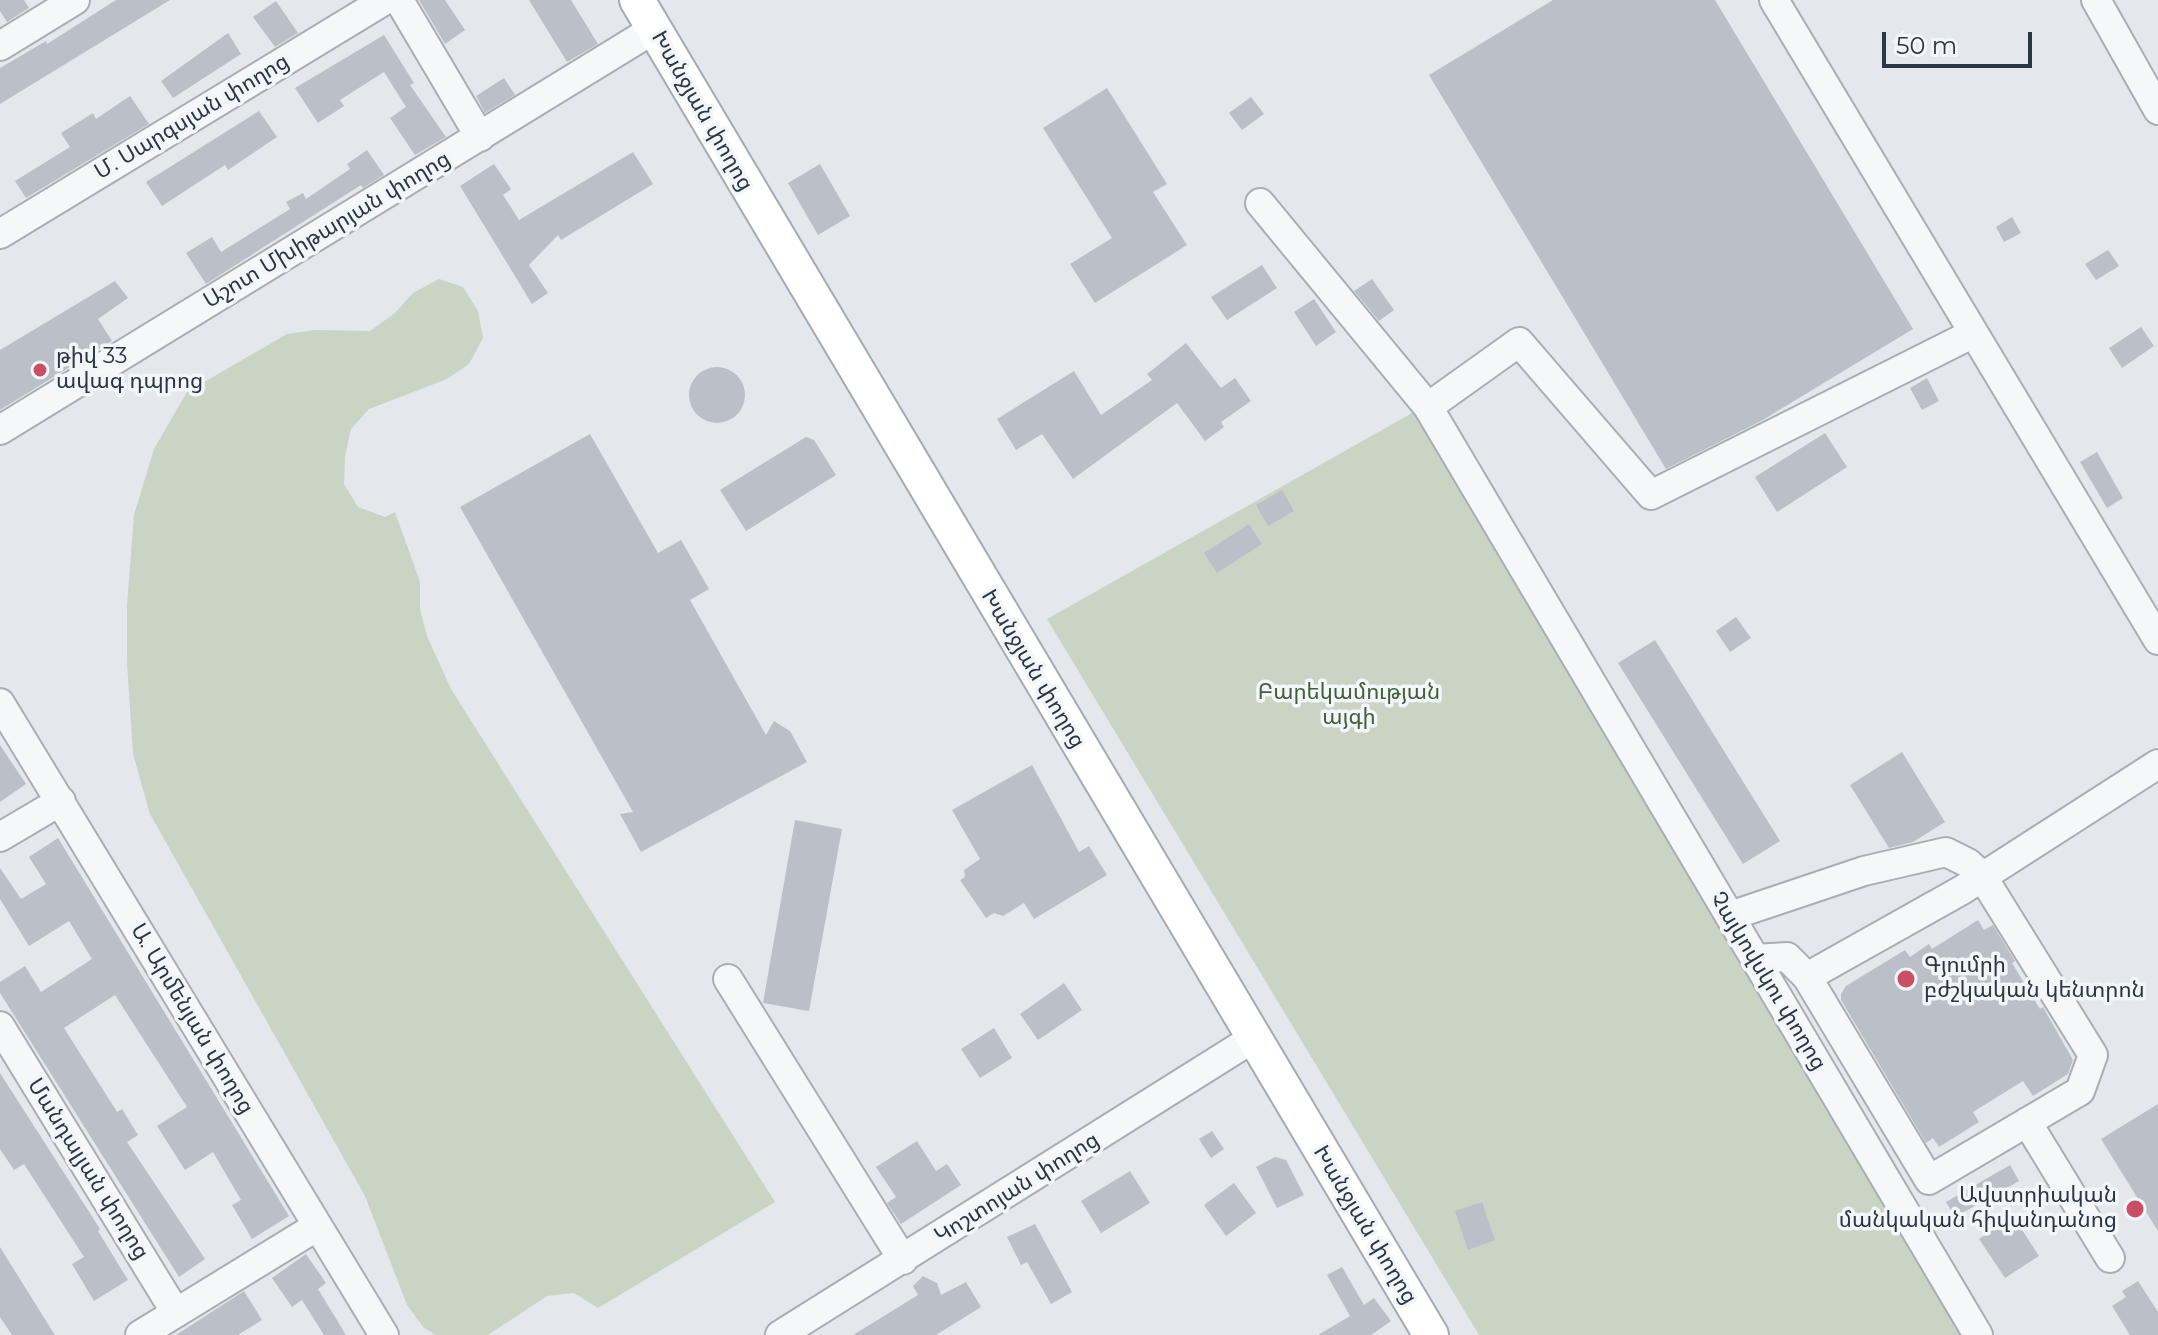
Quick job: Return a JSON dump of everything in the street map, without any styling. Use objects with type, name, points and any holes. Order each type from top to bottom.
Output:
[{"type":"main road","name":"Խանջյան փողոց","points":[[646,14],[1423,1332]]},
{"type":"street","points":[[0,46],[75,0]]},
{"type":"street","name":"Մ. Սարգսյան փողոց","points":[[0,234],[385,0]]},
{"type":"street","points":[[399,0],[480,137]]},
{"type":"street","points":[[1774,0],[2158,640]]},
{"type":"street","points":[[2096,0],[2158,110]]},
{"type":"street","name":"Աշոտ Մխիթարյան փողոց","points":[[0,430],[480,137],[646,14]]},
{"type":"street","name":"Չայկովսկու փողոց","points":[[1260,203],[1428,407],[1978,1335]]},
{"type":"street","points":[[1428,407],[1519,342],[1651,495],[1972,334]]},
{"type":"street","name":"Ա. Արմենյան փողոց","points":[[0,703],[384,1335]]},
{"type":"street","points":[[1807,977],[2155,772]]},
{"type":"street","points":[[0,837],[61,801]]},
{"type":"street","points":[[1730,916],[1864,871],[1946,852],[1968,863],[1982,876],[2093,1055],[2080,1091],[1929,1180],[1807,977],[1787,957],[1755,959]]},
{"type":"street","points":[[728,979],[903,1260]]},
{"type":"street","name":"Մանդալյան փողոց","points":[[0,1026],[176,1313]]},
{"type":"street","name":"Կոշտոյան փողոց","points":[[794,1332],[1252,1039]]},
{"type":"street","points":[[2027,1122],[2110,1258]]},
{"type":"street","points":[[140,1335],[316,1227]]},
{"type":"green space","points":[[439,279],[463,287],[478,311],[483,338],[469,364],[447,379],[369,409],[351,429],[345,456],[344,484],[358,507],[385,517],[395,512],[420,582],[420,610],[427,636],[451,689],[775,1202],[598,1308],[574,1293],[547,1296],[488,1335],[436,1335],[424,1328],[407,1305],[365,1196],[150,814],[133,754],[127,662],[127,605],[134,515],[154,449],[187,392],[287,334],[315,330],[370,331],[395,313],[413,293]]},
{"type":"green space","name":"Բարեկամության այգի","points":[[1421,408],[1967,1335],[1479,1335],[1047,619]]},
{"type":"building","points":[[0,0],[24,0],[29,8],[7,22],[0,11]]},
{"type":"building","points":[[116,0],[170,0],[0,104],[0,68],[46,41],[47,44]]},
{"type":"building","points":[[419,0],[445,0],[465,30],[445,44]]},
{"type":"building","points":[[529,0],[571,0],[598,44],[567,62]]},
{"type":"building","points":[[1553,0],[1715,0],[1913,329],[1761,421],[1666,469],[1429,75]]},
{"type":"building","points":[[276,1],[298,33],[275,47],[253,17]]},
{"type":"building","points":[[228,33],[241,54],[173,98],[161,81]]},
{"type":"building","points":[[384,35],[414,83],[410,85],[446,137],[415,155],[390,118],[406,107],[384,72],[340,100],[344,106],[318,123],[295,88]]},
{"type":"building","points":[[504,78],[515,95],[485,113],[476,96]]},
{"type":"building","points":[[1107,88],[1167,184],[1153,192],[1187,245],[1095,303],[1070,264],[1112,238],[1043,128]]},
{"type":"building","points":[[130,96],[149,124],[26,198],[15,181],[70,147],[61,133],[93,113],[96,119]]},
{"type":"building","points":[[1251,97],[1264,114],[1242,130],[1229,113]]},
{"type":"building","points":[[259,111],[277,137],[228,170],[225,165],[162,206],[146,182]]},
{"type":"building","points":[[367,150],[384,175],[363,188],[361,185],[206,284],[186,253],[212,237],[221,252],[290,209],[286,202],[303,193],[306,199],[350,169],[347,164]]},
{"type":"building","points":[[633,152],[653,184],[561,240],[558,235],[529,265],[548,293],[532,304],[460,186],[494,164],[511,189],[503,195],[519,220]]},
{"type":"building","points":[[820,164],[850,216],[818,235],[788,183]]},
{"type":"building","points":[[2012,217],[2021,233],[2004,242],[1996,227]]},
{"type":"building","points":[[2108,250],[2119,266],[2096,280],[2085,264]]},
{"type":"building","points":[[1262,265],[1277,288],[1227,320],[1211,297]]},
{"type":"building","points":[[1372,279],[1394,310],[1379,321],[1354,291]]},
{"type":"building","name":"թիվ 33 ավագ դպրոց","points":[[115,281],[128,298],[98,319],[112,341],[0,410],[0,350]]},
{"type":"building","points":[[1314,299],[1336,332],[1316,346],[1294,312]]},
{"type":"building","points":[[2141,327],[2154,346],[2122,368],[2109,348]]},
{"type":"building","points":[[1186,343],[1221,388],[1235,378],[1251,401],[1221,422],[1224,427],[1205,441],[1177,403],[1073,479],[1042,434],[1016,450],[997,419],[1074,371],[1101,415],[1152,380],[1147,374]]},
{"type":"building","points":[[717,367],[737,375],[745,395],[737,415],[717,423],[697,415],[689,395],[697,375]]},
{"type":"building","points":[[1927,378],[1939,401],[1922,410],[1910,388]]},
{"type":"building","points":[[1825,433],[1847,467],[1777,512],[1755,477]]},
{"type":"building","points":[[590,434],[658,553],[681,540],[709,589],[690,600],[766,735],[774,721],[790,731],[807,762],[641,852],[620,814],[633,812],[460,507]]},
{"type":"building","points":[[806,437],[814,440],[836,475],[746,531],[720,490]]},
{"type":"building","points":[[2097,452],[2123,498],[2107,508],[2080,462]]},
{"type":"building","points":[[1282,490],[1294,511],[1268,526],[1256,505]]},
{"type":"building","points":[[1249,524],[1262,544],[1217,573],[1204,553]]},
{"type":"building","points":[[1736,617],[1751,638],[1730,652],[1716,631]]},
{"type":"building","points":[[1655,640],[1780,841],[1743,864],[1618,663]]},
{"type":"building","points":[[0,745],[26,784],[0,802]]},
{"type":"building","points":[[1902,752],[1945,822],[1913,842],[1889,848],[1850,785]]},
{"type":"building","points":[[1032,765],[1079,852],[1089,846],[1107,875],[1034,919],[1024,903],[1003,916],[994,913],[986,918],[960,880],[965,877],[964,870],[980,859],[952,810]]},
{"type":"building","points":[[795,820],[842,829],[809,1011],[763,1003]]},
{"type":"building","points":[[58,838],[289,1216],[252,1239],[232,1205],[241,1200],[213,1152],[185,1170],[157,1126],[187,1107],[115,995],[64,1028],[117,1112],[122,1109],[138,1135],[127,1142],[205,1259],[179,1277],[0,993],[0,982],[25,966],[41,992],[92,959],[69,921],[29,946],[0,899],[0,868],[21,899],[46,884],[29,857]]},
{"type":"building","name":"Գյումրի բժշկական կենտրոն","points":[[1978,920],[1984,930],[1993,925],[2015,961],[2012,963],[2040,1009],[2043,1007],[2073,1060],[2068,1074],[2033,1096],[2023,1081],[1973,1112],[1979,1122],[1939,1147],[1933,1138],[1926,1143],[1841,1000],[1841,994],[1846,986],[1905,950],[1910,957],[1929,944],[1932,949]]},
{"type":"building","points":[[1064,983],[1082,1010],[1038,1040],[1020,1014]]},
{"type":"building","points":[[994,1028],[1012,1058],[980,1078],[961,1049]]},
{"type":"building","points":[[0,1073],[100,1229],[98,1231],[128,1280],[94,1301],[72,1264],[84,1257],[24,1164],[14,1170],[0,1149]]},
{"type":"building","points":[[2158,1104],[2158,1231],[2101,1139]]},
{"type":"building","points":[[1212,1131],[1224,1149],[1211,1158],[1199,1139]]},
{"type":"building","points":[[917,1141],[936,1171],[947,1164],[961,1185],[901,1224],[887,1203],[896,1197],[876,1167]]},
{"type":"building","points":[[1275,1157],[1286,1160],[1304,1195],[1277,1208],[1256,1167]]},
{"type":"building","points":[[2010,1165],[2019,1181],[1955,1217],[1946,1202]]},
{"type":"building","points":[[1130,1171],[1150,1203],[1101,1233],[1081,1201]]},
{"type":"building","points":[[1234,1183],[1256,1213],[1226,1236],[1204,1205]]},
{"type":"building","points":[[1482,1202],[1495,1240],[1468,1250],[1455,1211]]},
{"type":"building","points":[[2013,1216],[2039,1256],[2005,1278],[1979,1239]]},
{"type":"building","points":[[1035,1224],[1072,1292],[1051,1304],[1027,1262],[1021,1265],[1007,1237]]},
{"type":"building","points":[[0,1247],[55,1335],[12,1335],[0,1317]]},
{"type":"building","points":[[306,1254],[326,1283],[318,1289],[346,1335],[324,1335],[302,1300],[292,1307],[272,1278]]},
{"type":"building","points":[[1342,1267],[1364,1305],[1374,1298],[1391,1321],[1371,1335],[1318,1335],[1350,1316],[1327,1275]]},
{"type":"building","points":[[923,1276],[937,1283],[941,1295],[966,1282],[981,1307],[936,1335],[853,1335],[918,1295],[913,1286]]},
{"type":"building","points":[[2138,1281],[2158,1312],[2158,1335],[2130,1335],[2112,1306],[2126,1297],[2122,1291]]},
{"type":"building","points":[[244,1291],[262,1320],[238,1335],[176,1335]]},
{"type":"place","name":"թիվ 33 ավագ դպրոց","points":[[40,370]]},
{"type":"place","name":"Գյումրի բժշկական կենտրոն","points":[[1906,979]]},
{"type":"place","name":"Ավստրիական մանկական հիվանդանոց","points":[[2135,1209]]}]
